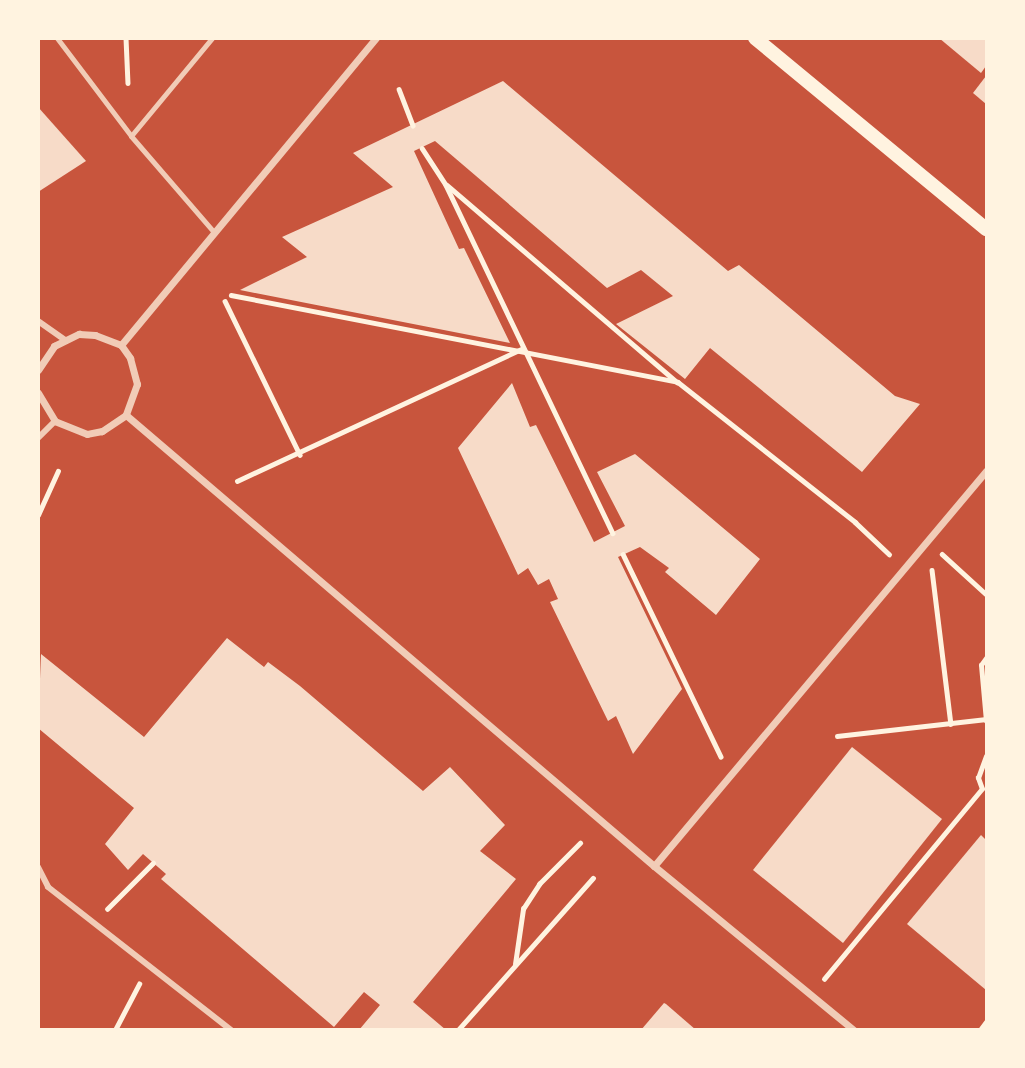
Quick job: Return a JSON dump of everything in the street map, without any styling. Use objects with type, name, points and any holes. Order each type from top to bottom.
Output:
[{"type":"main road","points":[[755,38],[986,229]]},
{"type":"street","points":[[121,345],[376,38]]},
{"type":"street","points":[[38,321],[65,340]]},
{"type":"street","points":[[38,370],[54,346],[65,340],[95,335],[121,345],[130,358],[137,384],[126,415],[102,431],[87,434],[55,421],[38,393]]},
{"type":"street","points":[[126,415],[654,866],[854,1030]]},
{"type":"street","points":[[38,439],[55,421]]},
{"type":"street","points":[[654,866],[986,471]]},
{"type":"street","points":[[38,867],[48,887],[231,1030]]},
{"type":"lane","points":[[57,38],[131,136],[213,231]]},
{"type":"lane","points":[[131,136],[212,38]]},
{"type":"path","points":[[126,38],[128,83]]},
{"type":"path","points":[[399,89],[413,125]]},
{"type":"path","points":[[422,148],[446,185],[613,533]]},
{"type":"path","points":[[446,185],[477,206],[678,382],[855,522],[906,568]]},
{"type":"path","points":[[230,295],[522,348],[678,382]]},
{"type":"path","points":[[225,301],[300,454]]},
{"type":"path","points":[[215,492],[522,348]]},
{"type":"path","points":[[38,515],[58,471]]},
{"type":"path","points":[[928,541],[986,594]]},
{"type":"path","points":[[928,541],[951,724]]},
{"type":"path","points":[[623,554],[730,777]]},
{"type":"path","points":[[837,736],[986,720],[981,665],[986,658]]},
{"type":"path","points":[[812,994],[984,791],[978,778],[986,756]]},
{"type":"path","points":[[515,965],[523,909],[539,884],[580,843]]},
{"type":"path","points":[[118,901],[153,863]]},
{"type":"path","points":[[458,1030],[593,878]]},
{"type":"path","points":[[115,1030],[149,964]]},
{"type":"path","points":[[980,1030],[986,1021]]},
{"type":"building","points":[[939,38],[986,38],[986,66],[981,73]]},
{"type":"building","points":[[986,76],[986,104],[973,93]]},
{"type":"building","points":[[503,81],[728,271],[739,265],[895,396],[920,404],[862,472],[710,348],[685,379],[616,324],[673,296],[641,270],[607,288],[435,141],[414,151],[459,249],[464,248],[510,343],[240,290],[307,257],[282,237],[393,187],[353,153]]},
{"type":"building","points":[[38,107],[86,161],[38,192]]},
{"type":"building","points":[[512,383],[530,427],[536,425],[594,542],[625,526],[597,472],[635,454],[760,559],[716,615],[665,572],[669,568],[640,547],[618,557],[682,689],[633,754],[616,716],[608,721],[550,602],[558,599],[549,579],[538,585],[528,568],[518,575],[458,448]]},
{"type":"building","points":[[227,638],[264,667],[268,662],[300,686],[423,791],[450,767],[505,825],[480,851],[516,879],[413,1002],[446,1030],[359,1030],[380,1005],[364,992],[334,1027],[161,879],[166,874],[143,854],[128,870],[105,844],[134,808],[38,728],[41,654],[144,737]]},
{"type":"building","points":[[852,747],[942,819],[843,943],[753,870]]},
{"type":"building","points":[[981,835],[986,840],[986,990],[907,924]]},
{"type":"building","points":[[664,1003],[666,1004],[696,1030],[641,1030]]}]
